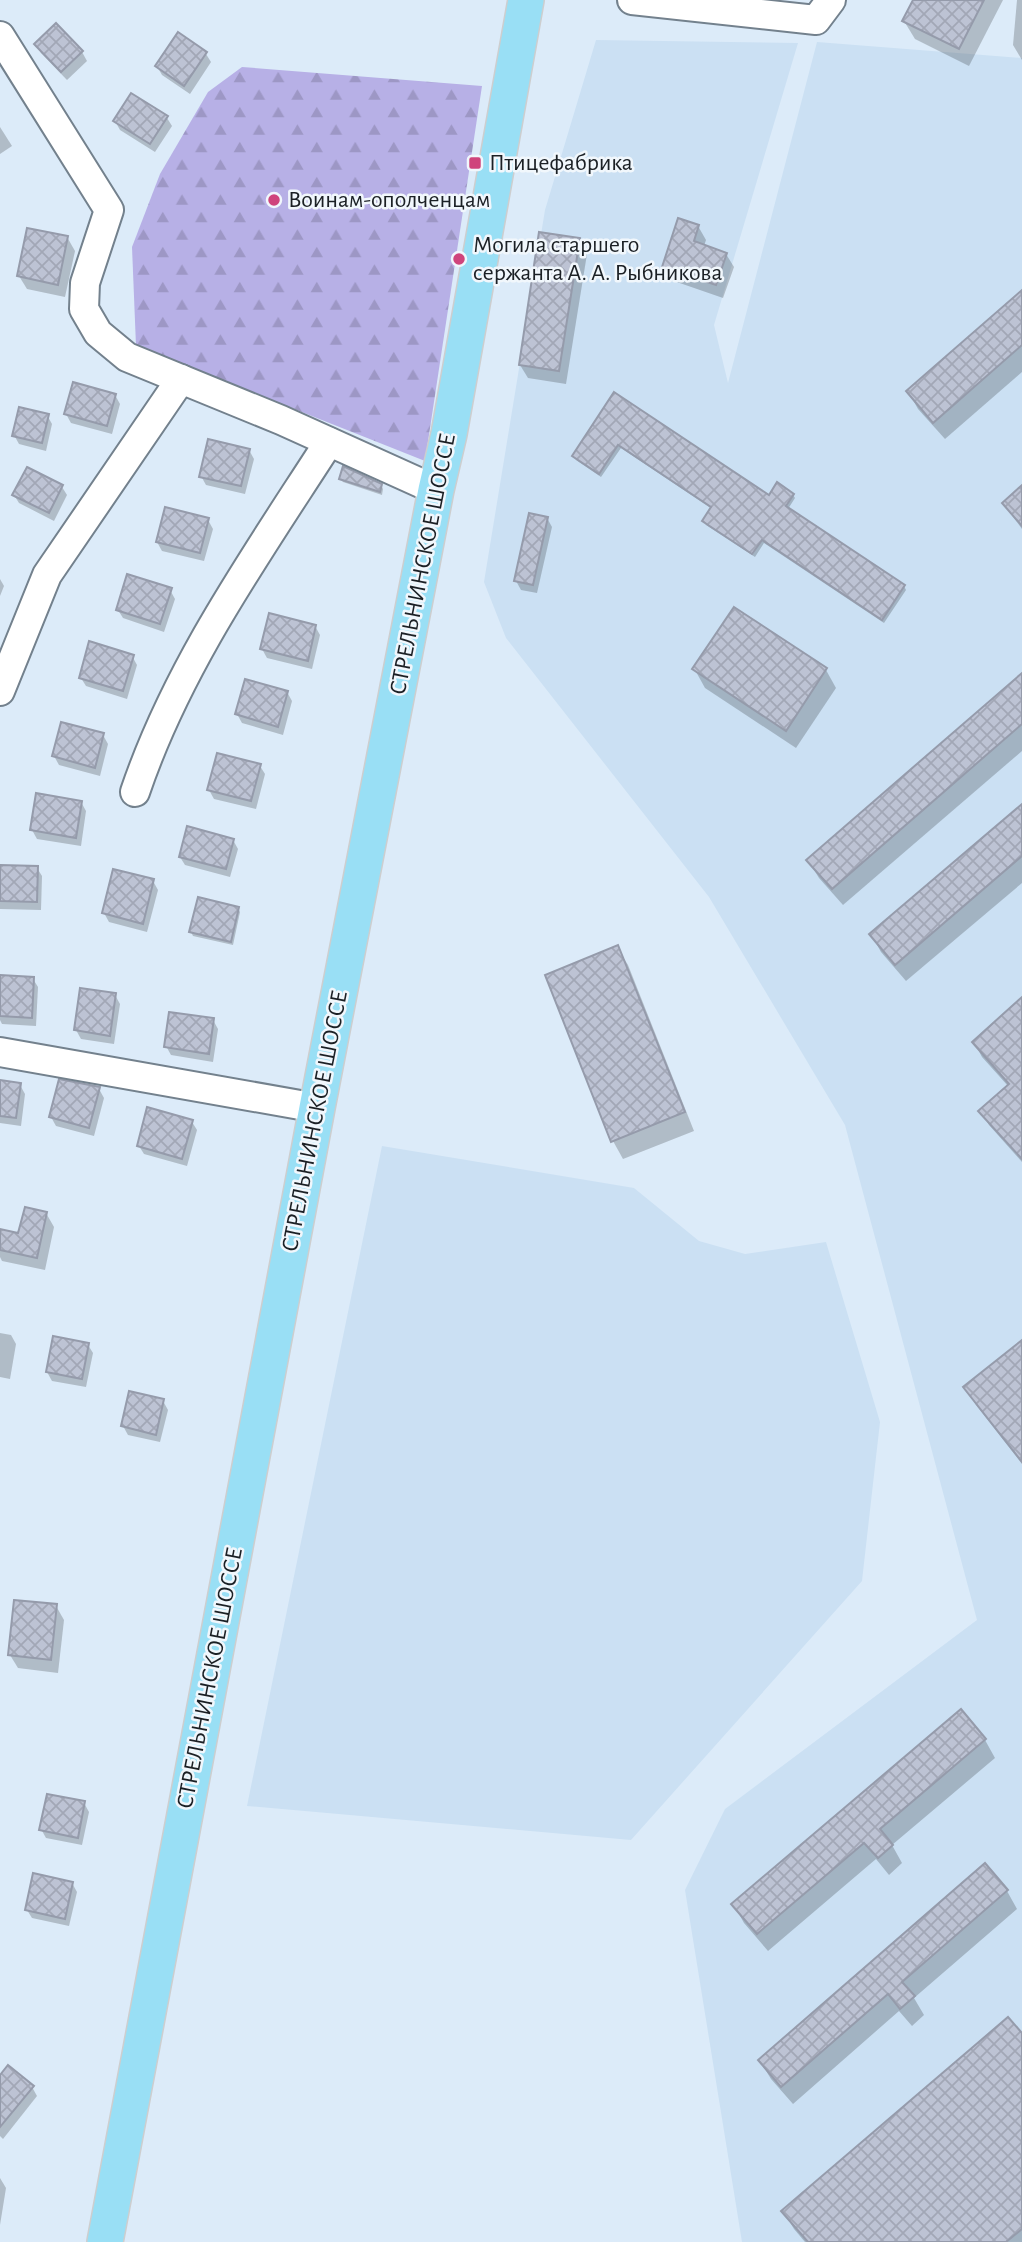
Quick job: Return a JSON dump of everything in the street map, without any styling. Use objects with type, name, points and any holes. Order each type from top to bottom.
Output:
[{"type":"main road","name":"СТРЕЛЬНИНСКОЕ ШОССЕ","points":[[105,2242],[317,1108],[449,434],[526,0]]},
{"type":"street","points":[[632,0],[816,20],[831,0]]},
{"type":"street","points":[[0,36],[109,210],[85,283],[84,309],[98,333],[127,357],[281,420],[436,490]]},
{"type":"street","points":[[0,691],[47,575],[181,379]]},
{"type":"street","points":[[135,792],[148,752],[207,632],[329,442]]},
{"type":"street","points":[[0,1052],[317,1108]]},
{"type":"shaded area","points":[[596,40],[798,43],[714,325],[728,383],[817,42],[1022,58],[1022,2242],[742,2242],[685,1890],[725,1809],[977,1620],[845,1125],[709,897],[506,638],[484,582],[545,210]]},
{"type":"shaded area","points":[[382,1146],[634,1188],[699,1241],[745,1254],[826,1242],[880,1422],[862,1581],[631,1840],[247,1806]]},
{"type":"green space","points":[[242,67],[482,86],[425,461],[136,346],[132,247],[160,174],[208,92]]},
{"type":"building","points":[[913,0],[984,0],[959,49],[902,21]]},
{"type":"building","points":[[56,23],[83,51],[61,72],[34,44]]},
{"type":"building","points":[[178,32],[207,52],[184,86],[155,66]]},
{"type":"building","points":[[131,93],[168,116],[150,144],[113,121]]},
{"type":"building","points":[[678,218],[699,225],[694,241],[727,253],[716,285],[662,267]]},
{"type":"building","points":[[27,228],[68,236],[58,285],[17,276]]},
{"type":"building","points":[[539,232],[580,238],[559,371],[519,365]]},
{"type":"building","points":[[1022,290],[1022,345],[933,423],[906,391]]},
{"type":"building","points":[[73,382],[116,394],[107,426],[64,414]]},
{"type":"building","points":[[614,392],[769,495],[777,482],[794,494],[786,506],[905,585],[882,620],[762,540],[752,554],[702,521],[711,507],[618,445],[599,474],[572,456]]},
{"type":"building","points":[[19,407],[49,414],[42,443],[12,436]]},
{"type":"building","points":[[208,439],[250,449],[241,486],[199,477]]},
{"type":"building","points":[[343,466],[382,484],[380,492],[339,479]]},
{"type":"building","points":[[27,467],[63,485],[49,513],[12,495]]},
{"type":"building","points":[[1022,485],[1022,526],[1002,503]]},
{"type":"building","points":[[165,507],[209,518],[200,553],[156,542]]},
{"type":"building","points":[[529,513],[548,517],[533,585],[514,581]]},
{"type":"building","points":[[127,574],[172,588],[160,624],[116,610]]},
{"type":"building","points":[[734,607],[827,668],[786,731],[692,669]]},
{"type":"building","points":[[269,613],[316,625],[308,661],[260,649]]},
{"type":"building","points":[[89,641],[134,655],[123,691],[79,678]]},
{"type":"building","points":[[1022,673],[1022,724],[832,889],[806,860]]},
{"type":"building","points":[[245,679],[288,691],[278,727],[235,714]]},
{"type":"building","points":[[61,722],[104,733],[95,768],[52,756]]},
{"type":"building","points":[[217,753],[261,764],[251,801],[207,790]]},
{"type":"building","points":[[36,793],[82,801],[76,838],[30,830]]},
{"type":"building","points":[[1022,804],[1022,856],[895,965],[869,934]]},
{"type":"building","points":[[187,826],[234,839],[226,869],[179,857]]},
{"type":"building","points":[[0,865],[38,866],[37,902],[0,901]]},
{"type":"building","points":[[113,869],[154,879],[143,924],[102,913]]},
{"type":"building","points":[[198,897],[239,907],[231,942],[189,932]]},
{"type":"building","points":[[618,945],[685,1112],[611,1142],[545,975]]},
{"type":"building","points":[[0,975],[34,977],[32,1018],[0,1016]]},
{"type":"building","points":[[80,988],[116,993],[110,1036],[74,1030]]},
{"type":"building","points":[[1022,997],[1022,1159],[978,1111],[1009,1084],[972,1042]]},
{"type":"building","points":[[169,1012],[214,1018],[209,1054],[164,1047]]},
{"type":"building","points":[[59,1079],[100,1087],[89,1128],[49,1117]]},
{"type":"building","points":[[0,1080],[21,1083],[16,1118],[0,1116]]},
{"type":"building","points":[[147,1107],[193,1120],[182,1159],[137,1146]]},
{"type":"building","points":[[25,1207],[47,1212],[37,1258],[0,1250],[0,1229],[18,1233]]},
{"type":"building","points":[[53,1336],[89,1343],[82,1379],[46,1372]]},
{"type":"building","points":[[1022,1340],[1022,1462],[963,1387]]},
{"type":"building","points":[[129,1391],[164,1399],[156,1435],[121,1426]]},
{"type":"building","points":[[14,1600],[57,1604],[51,1660],[8,1655]]},
{"type":"building","points":[[961,1709],[986,1739],[880,1829],[893,1845],[878,1858],[864,1843],[757,1934],[731,1904]]},
{"type":"building","points":[[47,1794],[85,1801],[78,1838],[39,1830]]},
{"type":"building","points":[[985,1863],[1008,1890],[902,1982],[915,1996],[900,2009],[888,1994],[781,2087],[758,2060]]},
{"type":"building","points":[[33,1873],[73,1882],[65,1919],[25,1910]]},
{"type":"building","points":[[1008,2017],[1022,2033],[1022,2229],[1006,2242],[808,2242],[781,2211]]},
{"type":"building","points":[[8,2065],[34,2086],[0,2127],[0,2075]]},
{"type":"place","name":"Птицефабрика","points":[[475,163]]},
{"type":"place","name":"Воинам-ополченцам","points":[[274,200]]},
{"type":"place","name":"Могила старшего сержанта А. А. Рыбникова","points":[[459,259]]}]
